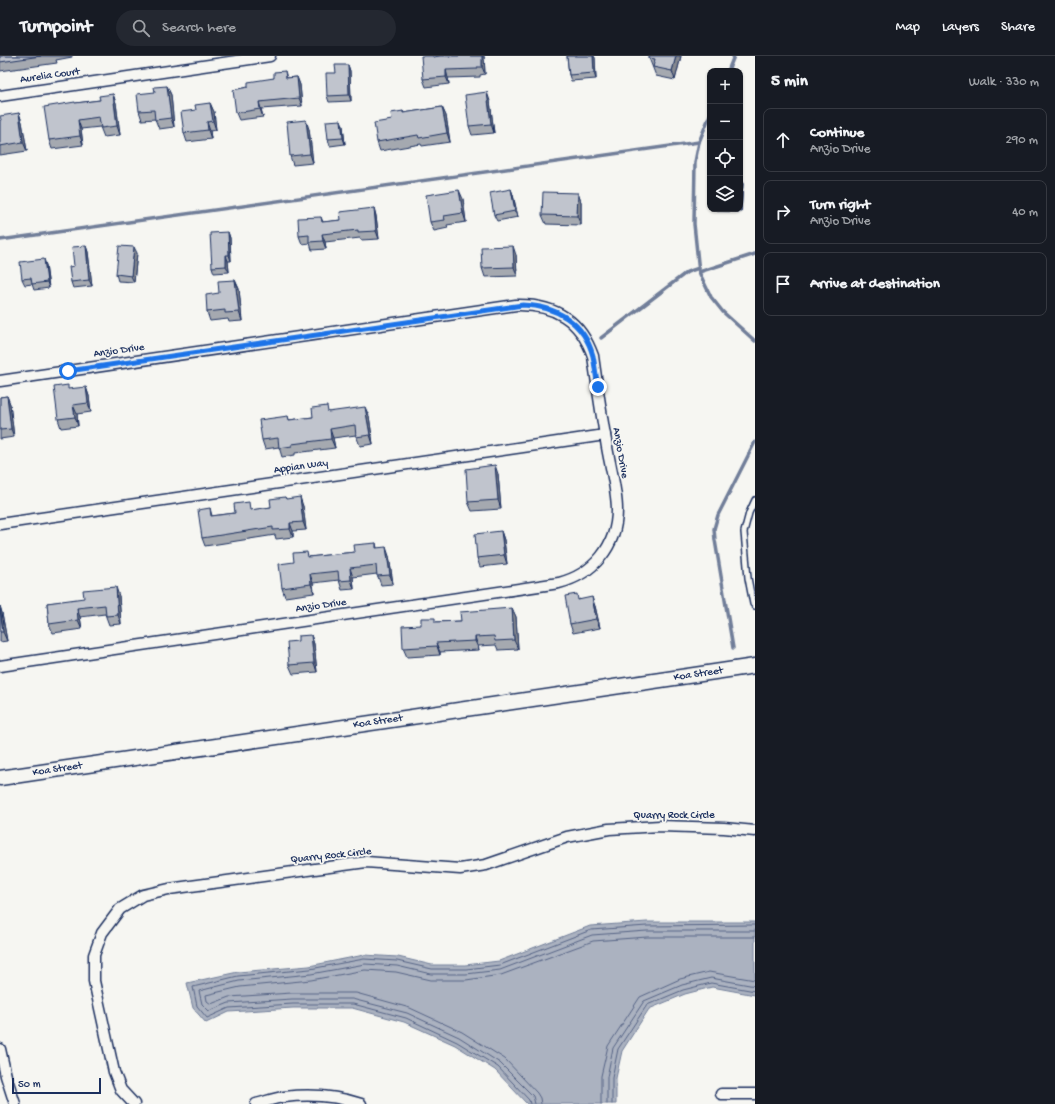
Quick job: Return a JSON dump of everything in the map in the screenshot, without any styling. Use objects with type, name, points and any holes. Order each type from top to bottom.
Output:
[{"type":"main road","name":"Koa Street","points":[[0,778],[755,666]]},
{"type":"street","name":"Aurelia Court","points":[[0,96],[270,56]]},
{"type":"street","name":"Anzio Drive","points":[[0,381],[508,306],[536,305],[557,312],[566,317],[575,325],[586,340],[593,356],[617,511],[614,530],[609,545],[601,558],[589,570],[569,580],[551,584],[0,666]]},
{"type":"street","name":"Appian Way","points":[[0,524],[605,436]]},
{"type":"street","name":"Quarry Rock Circle","points":[[134,1104],[121,1090],[114,1072],[94,982],[94,956],[102,933],[120,909],[144,895],[169,889],[366,862],[460,869],[486,865],[567,837],[609,829],[660,826],[724,828],[755,831]]},
{"type":"street","points":[[0,1049],[6,1076],[15,1104]]},
{"type":"street","points":[[721,1094],[755,1094]]},
{"type":"street","points":[[256,1104],[282,1097],[315,1096],[347,1099],[361,1104]]},
{"type":"lane","points":[[755,500],[749,513],[744,532],[748,578],[753,604],[755,606]]},
{"type":"water","points":[[647,922],[755,922],[755,995],[712,987],[685,994],[649,1009],[622,1051],[616,1078],[616,1104],[527,1104],[495,1070],[455,1045],[404,1022],[352,1008],[293,1008],[229,1012],[206,1023],[193,1008],[187,983],[238,972],[309,966],[364,955],[398,957],[432,965],[465,965],[499,961],[590,926]]},
{"type":"building","points":[[0,56],[41,56],[0,62]]},
{"type":"building","points":[[421,56],[482,56],[482,67],[477,67],[477,69],[446,70],[446,77],[423,79]]},
{"type":"building","points":[[567,56],[593,56],[594,73],[569,75]]},
{"type":"building","points":[[649,56],[676,56],[672,71],[653,67],[655,59],[649,58]]},
{"type":"building","points":[[335,65],[348,65],[349,95],[327,96],[326,73],[336,73]]},
{"type":"building","points":[[285,71],[286,78],[297,77],[299,98],[259,102],[260,109],[236,113],[233,90],[248,87],[248,82],[274,78],[274,72]]},
{"type":"building","points":[[167,86],[171,118],[155,120],[154,110],[139,111],[137,94],[155,92],[154,87]]},
{"type":"building","points":[[487,92],[491,124],[469,126],[465,95]]},
{"type":"building","points":[[113,94],[117,126],[101,128],[99,117],[78,120],[80,136],[49,140],[44,107],[100,100],[99,96]]},
{"type":"building","points":[[210,103],[213,121],[207,122],[208,130],[184,133],[181,112],[196,110],[195,105]]},
{"type":"building","points":[[442,107],[447,133],[419,138],[418,135],[377,142],[374,123],[392,120],[391,113],[403,111],[403,113]]},
{"type":"building","points":[[19,113],[23,142],[0,146],[0,116]]},
{"type":"building","points":[[306,120],[310,154],[290,156],[287,122]]},
{"type":"building","points":[[341,120],[343,138],[328,139],[326,121]]},
{"type":"building","points":[[511,189],[515,211],[494,215],[490,193]]},
{"type":"building","points":[[459,190],[463,213],[444,216],[445,220],[430,222],[426,195]]},
{"type":"building","points":[[543,192],[578,193],[577,216],[542,215]]},
{"type":"building","points":[[374,208],[376,231],[358,232],[358,230],[322,234],[323,241],[309,242],[309,235],[299,236],[298,218],[321,217],[322,222],[341,220],[340,212]]},
{"type":"building","points":[[228,232],[229,255],[226,255],[226,266],[212,267],[210,233]]},
{"type":"building","points":[[86,246],[89,280],[71,282],[69,267],[74,266],[72,247]]},
{"type":"building","points":[[119,246],[134,247],[131,276],[116,274]]},
{"type":"building","points":[[513,246],[514,267],[482,268],[481,247]]},
{"type":"building","points":[[44,259],[47,282],[32,284],[31,278],[22,279],[20,262]]},
{"type":"building","points":[[235,280],[239,312],[225,313],[225,310],[207,312],[206,295],[219,293],[218,281]]},
{"type":"building","points":[[68,385],[68,389],[86,387],[88,403],[73,405],[75,417],[58,419],[54,387]]},
{"type":"building","points":[[7,396],[11,429],[0,430],[0,397]]},
{"type":"building","points":[[327,406],[328,412],[365,407],[370,435],[356,437],[355,425],[330,429],[331,439],[292,444],[292,446],[279,448],[278,438],[262,440],[259,420],[288,416],[289,420],[313,417],[312,408]]},
{"type":"building","points":[[495,465],[498,500],[468,502],[466,469]]},
{"type":"building","points":[[285,497],[286,499],[300,497],[303,522],[290,523],[290,529],[273,530],[273,527],[202,538],[198,510],[210,508],[211,516],[235,513],[234,504],[249,502],[250,510],[271,507],[270,499]]},
{"type":"building","points":[[501,531],[504,555],[477,558],[475,534]]},
{"type":"building","points":[[376,543],[376,548],[386,547],[390,575],[377,576],[376,565],[350,568],[351,580],[339,581],[338,571],[310,574],[311,584],[282,588],[279,564],[294,562],[293,553],[307,552],[308,557],[355,552],[354,545]]},
{"type":"building","points":[[116,587],[118,615],[106,616],[105,605],[77,608],[78,620],[49,624],[47,603],[84,598],[83,590]]},
{"type":"building","points":[[577,594],[578,600],[592,597],[596,619],[570,624],[565,596]]},
{"type":"building","points":[[512,608],[514,640],[495,641],[494,636],[475,637],[475,641],[436,643],[437,646],[403,648],[402,626],[421,625],[421,618],[435,618],[435,622],[461,621],[460,612]]},
{"type":"building","points":[[0,609],[3,632],[0,632]]},
{"type":"building","points":[[311,635],[314,663],[289,665],[287,642],[298,641],[298,636]]},
{"type":"waterway","points":[[729,68],[734,56]]},
{"type":"waterway","points":[[707,122],[699,142],[695,162],[694,224],[699,272],[711,297],[723,312],[755,341]]},
{"type":"waterway","points":[[0,240],[699,142]]},
{"type":"waterway","points":[[699,272],[755,254]]},
{"type":"waterway","points":[[601,338],[687,272],[699,268]]},
{"type":"waterway","points":[[733,648],[714,529],[718,515],[755,442]]},
{"type":"route","points":[[68,371],[516,305],[536,305],[547,308],[566,317],[581,332],[590,347],[593,356],[598,387]]}]
